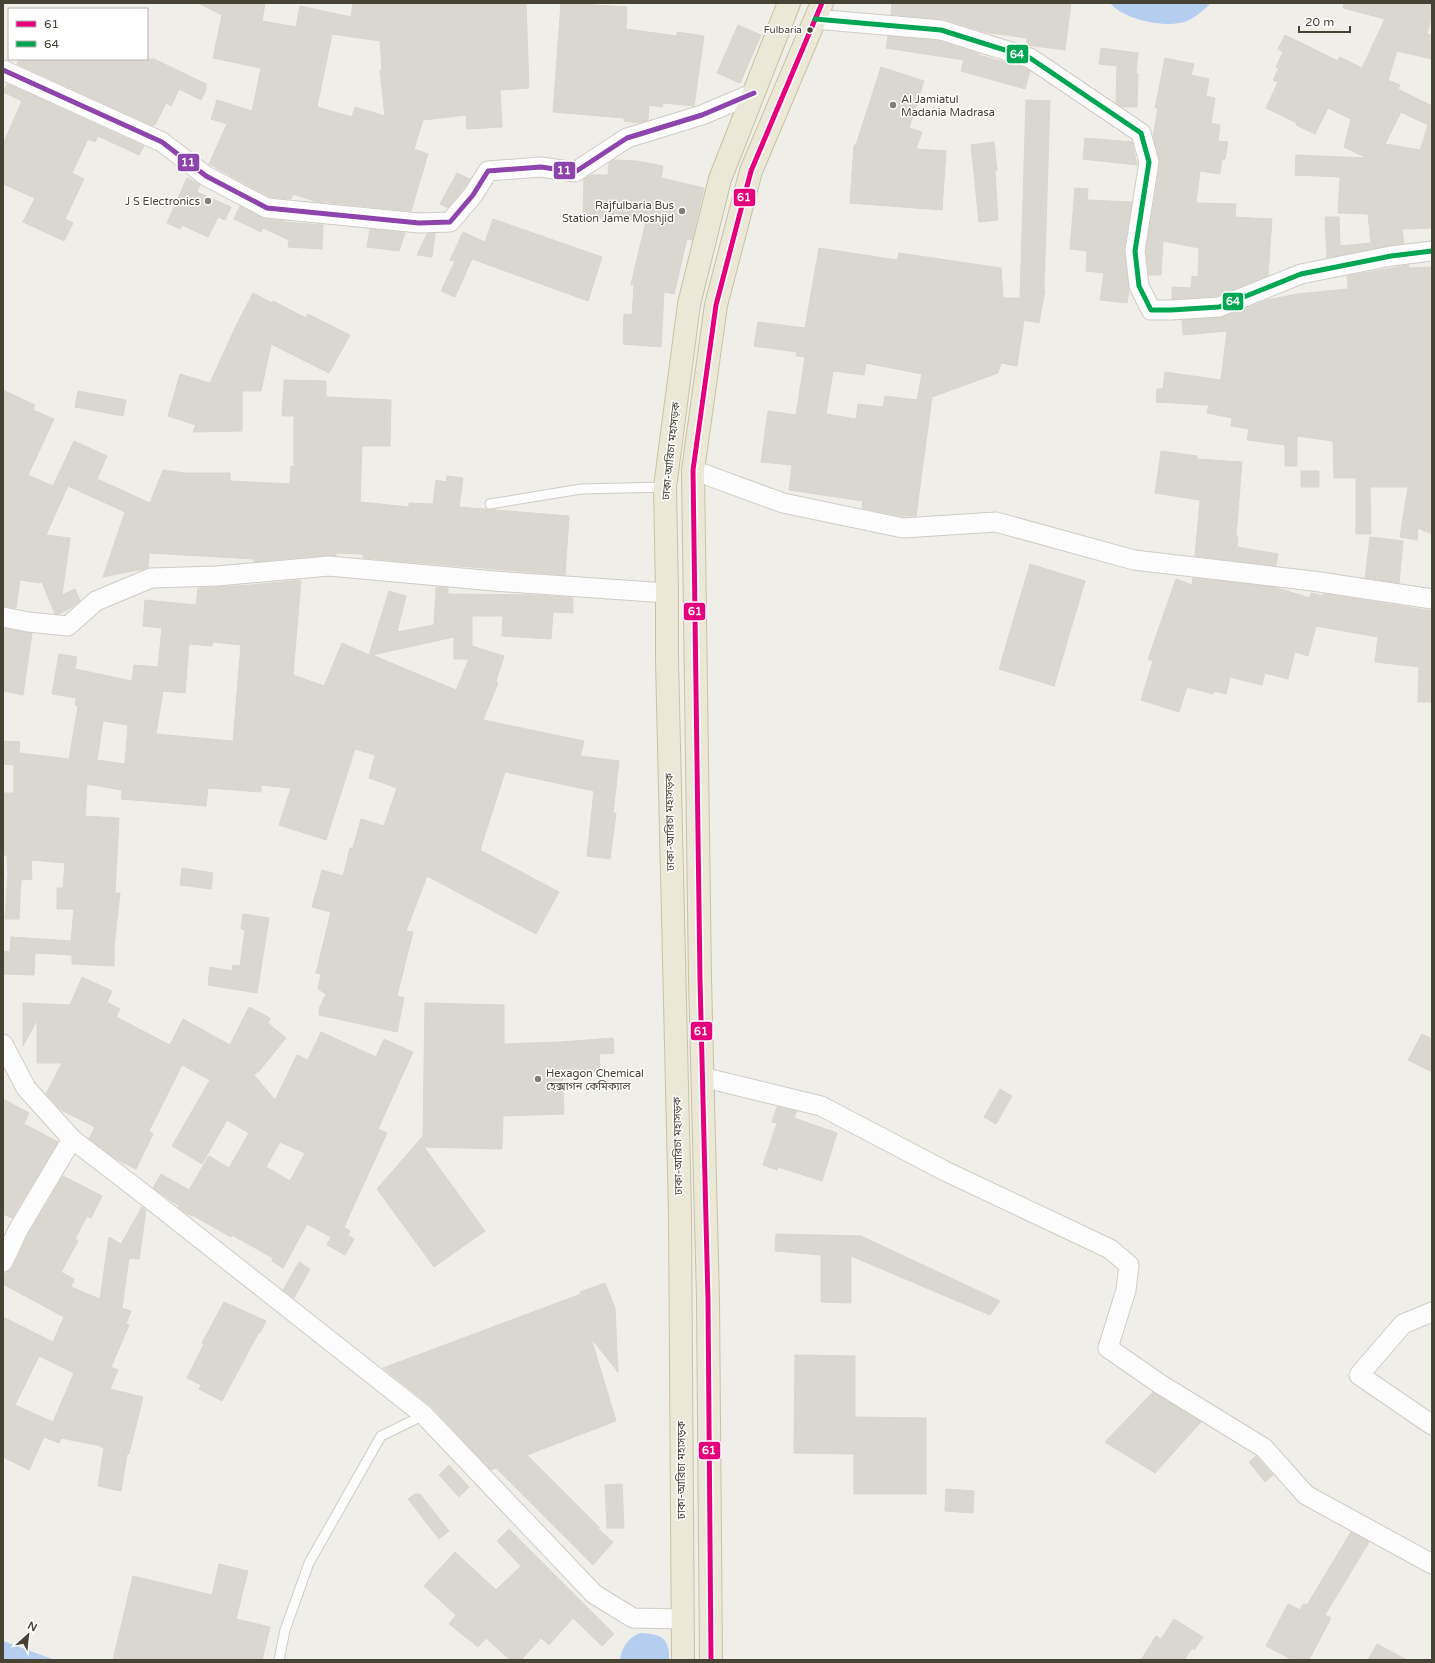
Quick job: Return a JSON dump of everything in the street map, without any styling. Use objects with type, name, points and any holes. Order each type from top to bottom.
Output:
[{"type":"highway","name":"ঢাকা-আরিচা মহাসড়ক","points":[[683,1660],[680,1215],[667,660],[665,487],[689,304],[720,179],[789,3]]},
{"type":"highway","points":[[711,1660],[708,1300],[702,1077],[693,470],[716,305],[751,171],[818,11]]},
{"type":"street","points":[[818,11],[941,30],[1030,58],[1141,133],[1149,162],[1135,251],[1140,286],[1151,310],[1219,308],[1301,274],[1391,256],[1432,251]]},
{"type":"street","points":[[3,70],[162,142],[206,176],[267,208],[419,223],[450,222],[473,195],[488,171],[541,167],[575,172],[627,138],[702,115],[754,93]]},
{"type":"street","points":[[693,470],[783,503],[903,528],[996,522],[1134,560],[1313,580],[1432,599]]},
{"type":"street","points":[[3,617],[28,622],[68,626],[96,601],[151,578],[217,576],[328,566],[494,581],[667,593]]},
{"type":"street","points":[[3,1044],[26,1088],[72,1139],[424,1415],[594,1594],[633,1618],[682,1619]]},
{"type":"street","points":[[702,1077],[821,1106],[945,1171],[1110,1249],[1129,1265],[1126,1290],[1108,1348],[1160,1384],[1264,1448],[1306,1495],[1432,1564]]},
{"type":"street","points":[[3,1262],[18,1230],[72,1139]]},
{"type":"street","points":[[1432,1312],[1403,1324],[1359,1375],[1432,1425]]},
{"type":"lane","points":[[490,504],[581,489],[665,487]]},
{"type":"lane","points":[[279,1660],[285,1630],[309,1563],[381,1436],[424,1415]]},
{"type":"water","points":[[1110,3],[1211,3],[1189,20],[1181,23],[1170,24],[1147,22],[1125,14],[1116,9]]},
{"type":"water","points":[[640,1633],[653,1634],[662,1638],[668,1646],[669,1660],[620,1660],[622,1651],[626,1644],[629,1640]]},
{"type":"water","points":[[3,1641],[55,1660],[3,1660]]},
{"type":"building","points":[[198,3],[265,3],[262,21],[296,27],[300,6],[351,17],[353,3],[526,3],[529,88],[500,90],[502,127],[467,129],[466,115],[423,120],[414,149],[428,154],[411,211],[324,201],[324,203],[293,194],[291,199],[270,197],[209,164],[227,124],[211,119],[217,100],[252,111],[261,68],[213,58],[222,15]],"holes":[[[332,34],[380,41],[382,69],[380,70],[385,116],[355,107],[352,117],[317,107]]]},
{"type":"building","points":[[561,3],[627,7],[626,29],[677,36],[677,32],[704,36],[694,106],[663,103],[662,107],[649,105],[648,120],[639,123],[624,121],[624,118],[553,112]]},
{"type":"building","points":[[892,3],[1071,3],[1065,50],[1027,45],[1027,38],[985,32],[944,19],[891,15]]},
{"type":"building","points":[[1344,3],[1432,3],[1432,15],[1427,34],[1432,35],[1432,59],[1397,51],[1388,80],[1400,85],[1398,89],[1432,106],[1432,228],[1402,229],[1404,243],[1327,258],[1325,217],[1339,217],[1340,246],[1371,243],[1368,214],[1338,213],[1340,177],[1295,175],[1296,155],[1367,158],[1344,147],[1351,119],[1328,108],[1315,134],[1296,125],[1297,123],[1266,108],[1278,82],[1273,80],[1279,68],[1276,67],[1283,52],[1278,49],[1285,35],[1338,61],[1340,57],[1362,68],[1385,19],[1343,8]],"holes":[[[1401,112],[1428,125],[1420,150],[1385,144]]]},
{"type":"building","points":[[738,25],[761,35],[740,83],[717,73]]},
{"type":"building","points":[[888,36],[939,41],[979,55],[1025,68],[1030,71],[1025,89],[961,71],[964,60],[886,48]]},
{"type":"building","points":[[1101,48],[1138,53],[1136,73],[1138,74],[1137,107],[1121,107],[1116,103],[1117,66],[1099,64]]},
{"type":"building","points":[[1165,58],[1194,64],[1191,75],[1209,79],[1206,96],[1215,98],[1211,123],[1220,125],[1218,141],[1228,142],[1225,159],[1222,159],[1220,174],[1200,171],[1196,203],[1236,204],[1235,217],[1272,219],[1268,275],[1217,296],[1172,299],[1172,287],[1191,288],[1192,276],[1198,277],[1199,248],[1163,241],[1161,275],[1149,275],[1146,251],[1160,164],[1153,137],[1158,108],[1155,108]]},
{"type":"building","points":[[154,59],[206,84],[206,90],[201,100],[179,89],[171,106],[166,103],[155,125],[154,124],[153,126],[17,64],[19,60]]},
{"type":"building","points":[[881,67],[924,81],[909,128],[922,132],[916,149],[946,151],[942,210],[850,203],[854,145],[856,145]]},
{"type":"building","points":[[7,84],[144,146],[139,155],[98,136],[95,142],[88,139],[72,173],[84,179],[65,219],[73,223],[64,241],[23,222],[35,198],[3,184],[3,144],[22,101],[3,92]]},
{"type":"building","points":[[1026,100],[1050,101],[1045,290],[1039,323],[1024,320],[1017,366],[1001,363],[998,373],[932,397],[916,516],[901,516],[862,508],[863,501],[789,490],[792,465],[761,462],[768,411],[796,415],[805,357],[796,356],[797,352],[754,346],[758,322],[805,328],[819,248],[897,260],[899,253],[1001,268],[1003,298],[1020,298]],"holes":[[[866,363],[922,374],[917,400],[885,396],[883,407],[858,404],[856,419],[826,414],[833,371],[864,375]]]},
{"type":"building","points":[[1085,138],[1132,142],[1137,165],[1083,159]]},
{"type":"building","points":[[994,142],[997,170],[995,171],[998,220],[979,222],[971,145]]},
{"type":"building","points":[[613,160],[637,161],[663,166],[661,178],[704,188],[692,240],[687,239],[674,294],[664,292],[661,347],[623,344],[624,314],[632,315],[634,285],[631,284],[646,221],[602,216],[602,219],[583,218],[584,179],[591,175],[608,175],[609,163]]},
{"type":"building","points":[[457,173],[470,179],[448,208],[440,204]]},
{"type":"building","points":[[187,178],[200,185],[197,192],[231,207],[225,220],[218,217],[208,237],[182,225],[180,229],[167,223]]},
{"type":"building","points":[[1075,188],[1088,189],[1087,200],[1132,202],[1124,249],[1129,290],[1127,303],[1100,300],[1104,273],[1086,271],[1087,251],[1070,249]]},
{"type":"building","points":[[240,206],[266,219],[323,225],[322,249],[288,247],[289,240],[263,228],[261,232],[234,219]]},
{"type":"building","points":[[493,219],[602,257],[588,301],[472,259],[455,297],[441,291],[455,261],[450,260],[463,232],[485,242]]},
{"type":"building","points":[[370,229],[405,233],[399,251],[367,247]]},
{"type":"building","points":[[435,233],[432,257],[417,255],[427,234]]},
{"type":"building","points":[[1409,265],[1409,268],[1432,267],[1432,534],[1418,528],[1417,540],[1400,537],[1408,487],[1370,487],[1371,534],[1356,534],[1356,478],[1334,478],[1333,441],[1297,436],[1297,466],[1285,466],[1285,445],[1247,440],[1249,429],[1231,426],[1232,418],[1207,413],[1209,405],[1156,402],[1157,389],[1163,389],[1165,372],[1221,380],[1227,331],[1183,335],[1182,320],[1223,317],[1267,300],[1297,294],[1348,289],[1347,276]]},
{"type":"building","points":[[253,293],[272,303],[273,301],[306,318],[308,314],[350,335],[329,373],[271,344],[261,391],[242,391],[242,431],[193,432],[196,425],[168,416],[180,374],[210,383]]},
{"type":"building","points":[[284,380],[326,381],[326,397],[391,400],[390,446],[362,446],[360,502],[409,507],[409,503],[433,504],[436,480],[446,482],[447,476],[463,478],[459,507],[569,516],[565,575],[363,558],[363,554],[336,553],[336,556],[303,557],[254,562],[254,559],[149,553],[148,568],[103,577],[125,512],[68,486],[46,535],[70,538],[62,595],[75,589],[80,601],[59,614],[55,614],[41,580],[40,583],[20,580],[16,608],[3,606],[3,390],[35,405],[33,410],[54,419],[28,475],[53,486],[74,441],[107,456],[97,479],[150,503],[163,470],[185,473],[230,473],[230,481],[290,484],[291,466],[294,467],[294,416],[282,416]]},
{"type":"building","points":[[78,391],[126,400],[123,416],[75,407]]},
{"type":"building","points":[[1161,451],[1197,456],[1197,459],[1242,462],[1236,537],[1238,537],[1237,547],[1278,554],[1276,566],[1195,556],[1200,500],[1155,493]]},
{"type":"building","points":[[1301,471],[1319,471],[1319,487],[1301,487]]},
{"type":"building","points":[[1370,537],[1403,541],[1399,583],[1365,578]]},
{"type":"building","points":[[1030,564],[1085,581],[1054,686],[999,669]]},
{"type":"building","points":[[1193,578],[1274,587],[1310,598],[1311,593],[1323,596],[1323,594],[1432,611],[1432,702],[1418,702],[1419,667],[1375,662],[1378,637],[1316,626],[1308,656],[1295,652],[1288,679],[1265,673],[1262,685],[1230,677],[1226,694],[1214,691],[1213,694],[1187,687],[1179,712],[1141,700],[1153,661],[1148,659],[1176,579],[1192,585]]},
{"type":"building","points":[[301,580],[293,675],[324,686],[342,643],[369,655],[389,591],[406,596],[397,632],[434,625],[436,587],[448,588],[448,594],[538,595],[573,598],[573,613],[553,612],[551,639],[502,636],[503,616],[472,616],[472,646],[504,656],[496,681],[498,683],[483,720],[584,741],[580,756],[619,761],[613,813],[616,813],[610,859],[587,856],[594,791],[505,772],[480,850],[559,892],[536,934],[427,876],[406,931],[413,932],[397,996],[404,998],[397,1032],[319,1015],[319,1009],[326,994],[318,989],[321,974],[316,973],[331,912],[312,907],[322,870],[343,876],[350,848],[353,848],[361,819],[384,826],[397,788],[369,778],[375,755],[355,749],[326,840],[279,825],[291,788],[261,785],[261,792],[208,788],[206,806],[121,799],[122,790],[87,784],[85,816],[119,818],[115,893],[120,893],[114,946],[114,966],[72,964],[72,955],[35,953],[34,975],[3,974],[3,951],[10,952],[11,937],[71,941],[74,909],[57,909],[57,888],[63,888],[65,863],[31,860],[32,879],[21,880],[19,919],[5,919],[8,873],[7,855],[3,855],[3,793],[14,793],[14,765],[3,764],[3,741],[20,742],[19,753],[69,759],[78,706],[75,705],[76,698],[52,694],[59,654],[77,657],[75,669],[132,681],[134,665],[158,667],[162,628],[143,626],[145,600],[196,605],[198,588]],"holes":[[[454,637],[454,659],[469,659],[456,690],[372,655]],[[213,642],[241,645],[233,741],[156,734],[163,691],[185,693],[189,644],[212,646]],[[103,721],[128,725],[125,764],[97,760]]]},
{"type":"building","points":[[3,628],[32,633],[23,695],[3,691]]},
{"type":"building","points":[[182,868],[213,873],[211,889],[180,885]]},
{"type":"building","points":[[243,914],[269,918],[257,993],[208,985],[210,967],[232,971],[233,965],[240,966],[245,930],[241,929]]},
{"type":"building","points":[[82,977],[112,991],[107,1002],[120,1009],[116,1017],[170,1045],[183,1019],[230,1045],[249,1007],[270,1018],[268,1023],[286,1038],[260,1070],[254,1075],[275,1100],[297,1055],[308,1060],[321,1032],[376,1057],[384,1039],[413,1052],[378,1129],[387,1133],[344,1227],[350,1231],[348,1236],[354,1239],[345,1255],[327,1245],[331,1237],[307,1224],[283,1268],[272,1261],[273,1258],[232,1235],[231,1237],[186,1213],[179,1208],[179,1206],[153,1188],[161,1174],[189,1190],[209,1156],[229,1168],[249,1133],[227,1120],[202,1164],[172,1146],[210,1080],[182,1065],[149,1131],[153,1134],[136,1169],[116,1159],[89,1139],[95,1127],[61,1110],[46,1094],[62,1063],[37,1063],[37,1020],[23,1046],[23,1003],[70,1005]],"holes":[[[280,1142],[305,1153],[290,1181],[266,1167]]]},
{"type":"building","points":[[425,1003],[504,1005],[504,1044],[613,1038],[614,1053],[599,1054],[600,1071],[562,1074],[564,1114],[503,1116],[502,1149],[424,1147],[485,1231],[434,1267],[377,1189],[423,1136]]},
{"type":"building","points":[[1422,1034],[1432,1039],[1432,1072],[1408,1060]]},
{"type":"building","points":[[1000,1089],[1012,1096],[996,1124],[984,1117]]},
{"type":"building","points":[[3,1099],[29,1113],[24,1124],[58,1142],[12,1218],[3,1214]]},
{"type":"building","points":[[777,1107],[797,1111],[794,1118],[837,1133],[822,1181],[778,1167],[777,1170],[763,1165],[777,1123],[772,1122]]},
{"type":"building","points":[[63,1176],[102,1196],[91,1218],[87,1216],[75,1239],[78,1241],[61,1272],[74,1279],[71,1287],[100,1299],[109,1237],[121,1244],[142,1207],[146,1210],[139,1259],[129,1258],[122,1308],[131,1311],[126,1324],[129,1325],[111,1367],[118,1370],[110,1389],[143,1397],[129,1454],[127,1454],[121,1491],[98,1486],[104,1448],[101,1446],[61,1438],[59,1443],[44,1437],[29,1470],[3,1457],[3,1317],[53,1342],[64,1317],[3,1284],[3,1275],[13,1267],[28,1235]],"holes":[[[39,1356],[74,1373],[53,1422],[15,1405]]]},
{"type":"building","points":[[776,1234],[861,1236],[1000,1301],[990,1315],[851,1256],[851,1303],[821,1302],[821,1255],[775,1251]]},
{"type":"building","points":[[299,1262],[310,1269],[294,1298],[283,1290]]},
{"type":"building","points":[[605,1283],[615,1308],[618,1372],[591,1338],[616,1421],[527,1455],[600,1528],[597,1528],[613,1542],[593,1565],[496,1468],[491,1470],[432,1407],[383,1368],[581,1294],[580,1292]]},
{"type":"building","points":[[224,1302],[266,1321],[222,1401],[199,1389],[201,1385],[187,1378],[204,1344],[202,1343]]},
{"type":"building","points":[[795,1355],[855,1356],[855,1417],[926,1418],[926,1494],[854,1494],[854,1454],[794,1453]]},
{"type":"building","points":[[1153,1392],[1201,1422],[1155,1473],[1105,1442]]},
{"type":"building","points":[[1256,1456],[1273,1475],[1265,1482],[1249,1462]]},
{"type":"building","points":[[449,1465],[469,1487],[459,1497],[439,1475]]},
{"type":"building","points":[[622,1484],[624,1528],[607,1528],[605,1485]]},
{"type":"building","points":[[946,1489],[974,1491],[973,1513],[945,1511]]},
{"type":"building","points":[[415,1494],[420,1494],[449,1531],[439,1539],[408,1499]]},
{"type":"building","points":[[509,1529],[614,1634],[602,1646],[573,1618],[549,1645],[541,1638],[521,1660],[510,1660],[486,1638],[478,1647],[449,1624],[456,1615],[424,1586],[455,1552],[496,1590],[521,1566],[497,1541]]},
{"type":"building","points":[[1351,1532],[1369,1542],[1325,1615],[1331,1618],[1309,1660],[1293,1660],[1266,1646],[1288,1604],[1300,1610],[1303,1604],[1307,1605]]},
{"type":"building","points":[[219,1564],[248,1571],[236,1619],[270,1627],[262,1660],[113,1660],[133,1576],[212,1595]]},
{"type":"building","points":[[1174,1619],[1203,1637],[1194,1650],[1192,1648],[1184,1660],[1141,1660],[1156,1636],[1161,1639]]},
{"type":"building","points":[[1377,1644],[1407,1660],[1368,1660]]},
{"type":"transit line","name":"61","points":[[711,1660],[708,1300],[700,979],[693,470],[716,305],[751,171],[822,3]]},
{"type":"transit line","name":"64","points":[[815,19],[941,30],[1030,58],[1141,133],[1149,162],[1135,251],[1139,286],[1151,310],[1219,307],[1301,274],[1391,256],[1432,251]]},
{"type":"transit line","name":"11","points":[[3,70],[162,142],[206,176],[267,208],[419,223],[450,222],[473,195],[488,171],[541,167],[575,172],[627,138],[702,115],[754,93]]},
{"type":"place","name":"Fulbaria","points":[[810,30]]},
{"type":"place","name":"Al Jamiatul Madania Madrasa","points":[[893,105]]},
{"type":"place","name":"J S Electronics","points":[[208,201]]},
{"type":"place","name":"Rajfulbaria Bus Station Jame Moshjid","points":[[682,211]]},
{"type":"place","name":"Hexagon Chemical হেক্সাগন কেমিক্যাল","points":[[538,1079]]}]
